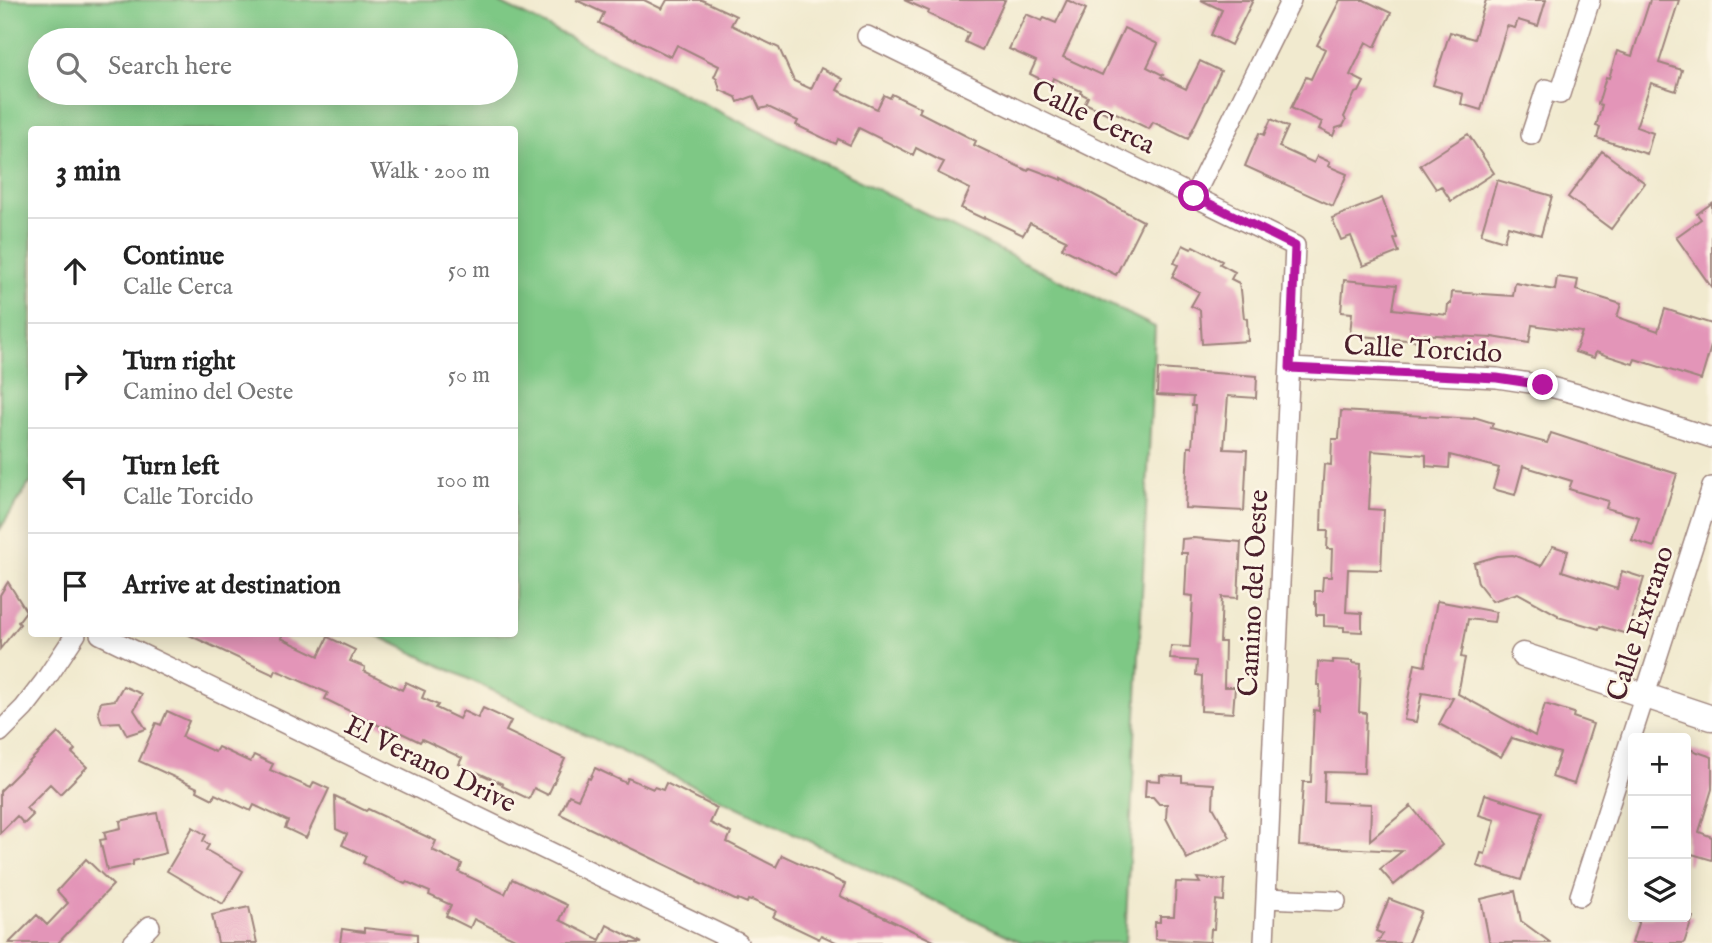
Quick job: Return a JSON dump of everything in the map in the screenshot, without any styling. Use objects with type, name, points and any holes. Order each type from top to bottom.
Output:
[{"type":"street","points":[[1194,196],[1291,0]]},
{"type":"street","points":[[1531,135],[1546,89],[1560,93],[1590,0]]},
{"type":"street","name":"Calle Cerca","points":[[867,36],[1295,246]]},
{"type":"street","name":"Camino del Oeste","points":[[1264,943],[1295,246]]},
{"type":"street","name":"Calle Torcido","points":[[1290,368],[1497,378],[1543,385],[1712,438]]},
{"type":"street","name":"Calle Extrano","points":[[1580,896],[1712,487]]},
{"type":"street","points":[[0,732],[24,708],[74,637]]},
{"type":"street","name":"El Verano Drive","points":[[106,637],[738,943]]},
{"type":"street","points":[[1523,655],[1712,718]]},
{"type":"street","points":[[1266,898],[1336,901]]},
{"type":"street","points":[[133,943],[150,926]]},
{"type":"green space","points":[[0,0],[494,0],[1155,327],[1125,943],[1023,943],[380,637],[518,637],[518,126],[28,126],[28,486],[0,529]]},
{"type":"building","points":[[576,0],[644,0],[662,9],[667,0],[702,0],[736,16],[731,25],[779,48],[794,81],[811,89],[821,68],[843,79],[837,90],[877,109],[884,95],[890,98],[892,94],[921,108],[919,112],[976,141],[974,145],[1028,171],[1030,168],[1062,178],[1143,221],[1116,275],[1062,248],[1066,240],[1030,223],[1023,235],[961,208],[970,189],[938,173],[944,162],[916,148],[913,155],[859,128],[850,145],[838,139],[836,144],[796,125],[798,121],[768,107],[760,109],[754,96],[738,102],[736,97],[720,90],[714,77],[719,66],[677,45],[671,57],[634,40],[599,23],[604,13]]},
{"type":"building","points":[[904,0],[1005,0],[982,50],[965,42],[969,33]]},
{"type":"building","points":[[1067,0],[1086,9],[1063,57],[1102,75],[1124,28],[1158,44],[1147,67],[1186,89],[1200,61],[1221,71],[1188,139],[1153,122],[1149,129],[1110,110],[1108,114],[1085,103],[1088,97],[1080,93],[1081,91],[1053,78],[1051,84],[1030,74],[1036,61],[1009,49],[1026,14],[1042,21],[1044,18],[1056,23]]},
{"type":"building","points":[[1201,0],[1253,0],[1231,45],[1211,35],[1222,10]]},
{"type":"building","points":[[1340,0],[1364,0],[1391,13],[1375,47],[1366,42],[1350,75],[1364,82],[1359,92],[1355,93],[1344,117],[1346,120],[1343,126],[1336,128],[1333,136],[1319,129],[1322,122],[1291,108],[1306,77],[1311,79],[1325,49],[1317,45]]},
{"type":"building","points":[[1486,0],[1546,0],[1538,26],[1518,20],[1515,28],[1507,26],[1481,110],[1461,104],[1463,94],[1433,85],[1450,32],[1474,39]]},
{"type":"building","points":[[1650,0],[1679,0],[1659,63],[1682,70],[1676,91],[1651,83],[1636,127],[1653,133],[1647,154],[1597,138],[1600,127],[1596,126],[1602,105],[1598,104],[1617,51],[1632,56]]},
{"type":"building","points":[[1271,119],[1288,127],[1279,147],[1314,163],[1317,156],[1330,162],[1328,166],[1347,174],[1333,206],[1245,166],[1259,133],[1264,135]]},
{"type":"building","points":[[1468,134],[1494,173],[1451,201],[1441,186],[1436,189],[1420,165]]},
{"type":"building","points":[[1602,151],[1645,183],[1611,229],[1568,197]]},
{"type":"building","points":[[1497,180],[1552,196],[1541,235],[1508,226],[1504,241],[1481,234]]},
{"type":"building","points":[[1382,198],[1397,238],[1394,239],[1399,252],[1363,266],[1351,236],[1341,240],[1332,218]]},
{"type":"building","points":[[1712,203],[1712,288],[1676,237],[1701,219],[1697,214]]},
{"type":"building","points":[[1183,245],[1191,249],[1193,246],[1222,261],[1220,264],[1235,272],[1231,279],[1239,283],[1241,290],[1248,341],[1202,344],[1200,310],[1191,306],[1199,292],[1172,277],[1178,265],[1174,263]]},
{"type":"building","points":[[1557,277],[1578,280],[1576,290],[1621,304],[1617,317],[1658,331],[1665,309],[1712,324],[1712,343],[1701,380],[1635,359],[1633,364],[1596,352],[1594,358],[1575,352],[1582,332],[1532,325],[1529,343],[1492,337],[1418,334],[1418,341],[1350,335],[1352,313],[1341,312],[1344,280],[1397,285],[1393,309],[1447,315],[1452,292],[1513,296],[1515,283],[1555,290]]},
{"type":"building","points":[[1158,369],[1257,376],[1256,398],[1228,396],[1224,449],[1247,450],[1244,511],[1185,508],[1188,447],[1192,447],[1195,406],[1192,406],[1193,397],[1157,395]]},
{"type":"building","points":[[1341,411],[1474,417],[1493,423],[1491,428],[1547,443],[1551,433],[1677,474],[1654,547],[1632,540],[1639,517],[1606,508],[1608,501],[1569,489],[1572,481],[1523,466],[1515,495],[1493,489],[1499,468],[1450,455],[1449,468],[1426,466],[1426,455],[1372,451],[1369,509],[1384,510],[1381,570],[1348,569],[1346,612],[1362,613],[1362,632],[1344,631],[1344,627],[1324,626],[1324,615],[1316,615],[1315,604],[1315,591],[1322,591],[1323,577],[1331,577],[1332,549],[1327,549],[1328,530],[1321,530],[1322,495],[1324,464],[1331,465],[1332,439],[1339,439]]},
{"type":"building","points":[[1182,539],[1241,542],[1238,598],[1222,597],[1220,642],[1225,642],[1224,687],[1235,687],[1233,713],[1201,711],[1202,676],[1196,675],[1197,661],[1170,659],[1171,646],[1190,647],[1193,596],[1185,595],[1187,553],[1181,553]]},
{"type":"building","points":[[1553,546],[1568,551],[1562,571],[1617,589],[1622,571],[1644,578],[1627,634],[1558,617],[1518,593],[1492,601],[1478,583],[1474,563],[1497,556],[1513,555],[1541,566]]},
{"type":"building","points":[[8,582],[26,611],[18,622],[20,624],[0,649],[0,595]]},
{"type":"building","points":[[1437,601],[1496,612],[1494,622],[1468,619],[1461,657],[1465,658],[1458,694],[1535,736],[1545,704],[1574,713],[1573,717],[1593,724],[1574,784],[1552,777],[1560,753],[1512,738],[1501,757],[1439,724],[1453,698],[1422,693],[1416,722],[1404,720],[1415,664],[1425,666]]},
{"type":"building","points":[[193,637],[282,637],[319,656],[328,637],[355,650],[350,661],[365,667],[364,671],[402,690],[406,682],[425,691],[422,698],[459,719],[463,711],[478,718],[483,708],[511,721],[506,731],[565,759],[548,795],[534,788],[529,799],[459,764],[462,758],[422,739],[420,742],[387,726],[386,729],[325,699],[328,693],[276,670],[274,675]]},
{"type":"building","points":[[1333,660],[1361,664],[1359,712],[1366,713],[1364,773],[1325,772],[1324,802],[1371,804],[1370,840],[1411,806],[1442,845],[1394,885],[1380,869],[1402,851],[1299,846],[1303,782],[1311,782],[1314,710],[1319,711],[1318,662],[1333,663]]},
{"type":"building","points":[[123,686],[142,694],[134,710],[146,729],[127,735],[120,722],[102,723],[98,711],[101,702],[115,700]]},
{"type":"building","points":[[167,711],[189,721],[182,737],[215,752],[218,747],[250,762],[254,755],[273,764],[270,770],[311,788],[314,782],[329,789],[306,838],[285,828],[288,821],[254,805],[251,811],[215,794],[213,799],[197,791],[198,788],[139,761],[156,723],[161,725]]},
{"type":"building","points":[[58,733],[75,750],[72,753],[87,767],[60,794],[50,784],[26,808],[33,815],[24,824],[17,816],[0,833],[0,791]]},
{"type":"building","points":[[1691,750],[1712,757],[1712,789],[1699,832],[1712,837],[1712,860],[1692,854],[1691,857]]},
{"type":"building","points":[[595,768],[626,783],[628,778],[653,789],[663,790],[666,783],[717,808],[710,823],[731,833],[727,842],[776,867],[782,855],[845,884],[840,896],[938,943],[838,943],[821,935],[819,939],[773,917],[776,911],[752,900],[747,903],[738,899],[737,901],[560,814],[569,795],[578,799]]},
{"type":"building","points":[[1160,775],[1182,776],[1182,782],[1214,784],[1213,807],[1230,837],[1187,859],[1166,818],[1167,804],[1159,804],[1153,797],[1145,797],[1146,780],[1160,781]]},
{"type":"building","points":[[1485,794],[1542,812],[1521,880],[1477,866],[1481,853],[1485,854],[1495,820],[1479,815]]},
{"type":"building","points":[[335,796],[436,841],[432,850],[462,864],[459,872],[505,894],[512,879],[567,905],[560,920],[600,940],[607,925],[642,943],[523,943],[474,919],[470,928],[446,916],[451,905],[429,895],[430,892],[407,882],[405,884],[363,863],[366,856],[342,845],[347,834],[336,829]]},
{"type":"building","points":[[157,813],[166,853],[133,861],[133,865],[107,870],[100,840],[106,839],[104,832],[121,828],[120,821]]},
{"type":"building","points":[[193,827],[206,835],[203,841],[209,845],[206,850],[243,871],[223,904],[167,871]]},
{"type":"building","points":[[86,859],[113,885],[58,943],[9,943],[37,915],[47,925],[68,903],[57,891]]},
{"type":"building","points":[[1197,878],[1225,880],[1224,901],[1216,900],[1214,929],[1211,929],[1210,942],[1155,939],[1155,922],[1160,922],[1160,916],[1174,916],[1176,882],[1200,883]]},
{"type":"building","points":[[1515,891],[1521,921],[1551,943],[1493,943],[1489,940],[1481,899]]},
{"type":"building","points":[[1389,899],[1421,911],[1408,943],[1377,943],[1383,934],[1376,931]]},
{"type":"building","points":[[249,907],[257,943],[218,943],[212,915]]},
{"type":"building","points":[[1693,917],[1684,943],[1632,943],[1638,922],[1691,922]]},
{"type":"building","points":[[364,928],[417,934],[417,943],[340,943],[342,929],[364,932]]},
{"type":"route","points":[[1194,196],[1295,246],[1290,368],[1497,378],[1543,385]]}]
